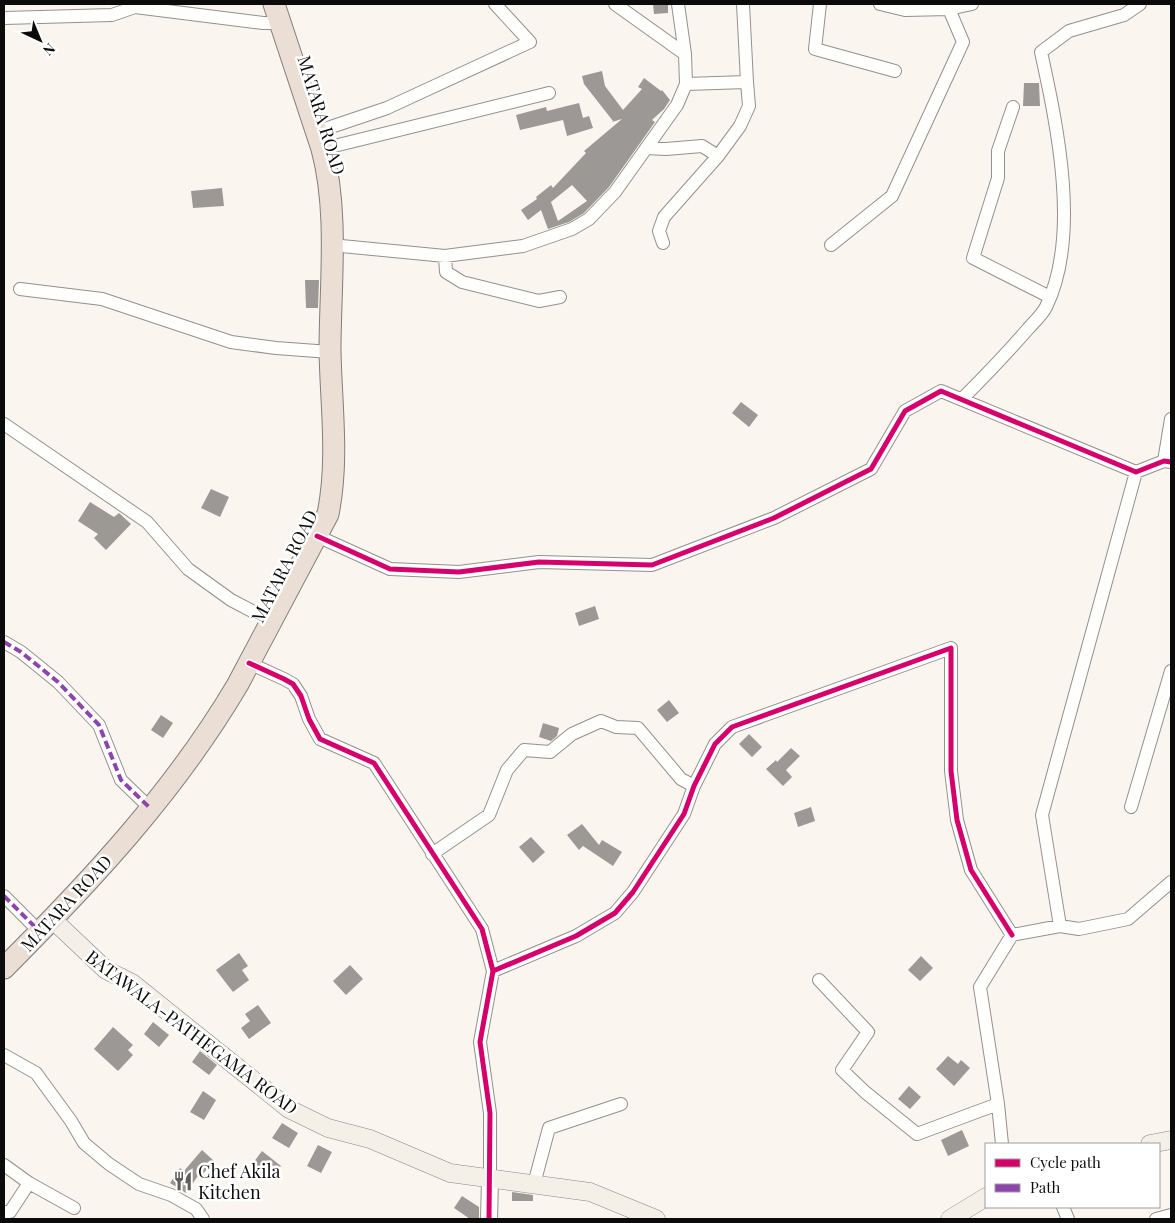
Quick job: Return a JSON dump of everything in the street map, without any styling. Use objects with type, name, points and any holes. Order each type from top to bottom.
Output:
[{"type":"highway","name":"MATARA ROAD","points":[[4,968],[130,834],[170,785],[227,703],[328,514],[333,490],[334,458],[330,352],[331,197],[327,168],[319,141],[276,13]]},
{"type":"main road","name":"BATAWALA-PATHEGAMA ROAD","points":[[46,925],[106,970],[132,983],[290,1108],[328,1128],[370,1139],[450,1173],[490,1180],[590,1192],[656,1219]]},
{"type":"main road","points":[[1155,1143],[1171,1140]]},
{"type":"main road","points":[[950,1219],[985,1198]]},
{"type":"street","points":[[319,141],[530,42],[495,4]]},
{"type":"street","points":[[615,4],[685,54]]},
{"type":"street","points":[[331,245],[444,256],[523,246],[572,229],[589,219],[615,192],[677,105],[686,84],[685,54],[678,4]]},
{"type":"street","points":[[663,243],[659,231],[664,218],[718,156],[740,126],[749,106],[743,4]]},
{"type":"street","points":[[820,4],[815,49],[895,71]]},
{"type":"street","points":[[880,4],[905,10],[950,9],[972,4]]},
{"type":"street","points":[[962,399],[1002,359],[1046,308],[1058,275],[1063,239],[1063,187],[1057,128],[1041,52],[1069,31],[1124,15],[1140,4]]},
{"type":"street","points":[[4,18],[112,15],[135,7],[263,23],[276,13]]},
{"type":"street","points":[[831,245],[892,196],[963,42],[950,9]]},
{"type":"street","points":[[686,84],[747,82]]},
{"type":"street","points":[[319,141],[548,93]]},
{"type":"street","points":[[1013,108],[998,151],[998,178],[973,258],[1050,297]]},
{"type":"street","points":[[646,148],[666,149],[702,146],[718,156]]},
{"type":"street","points":[[444,256],[446,272],[462,282],[539,301],[560,297]]},
{"type":"street","points":[[20,289],[102,299],[231,342],[330,352]]},
{"type":"street","points":[[317,536],[390,569],[459,572],[538,562],[652,565],[774,518],[870,469],[905,411],[941,391],[1136,472],[1168,462],[1171,419]]},
{"type":"street","points":[[4,424],[146,522],[188,569],[231,600],[270,621]]},
{"type":"street","points":[[1060,926],[1042,814],[1136,472]]},
{"type":"street","points":[[4,642],[21,652],[58,682],[99,725],[121,780],[151,809]]},
{"type":"street","points":[[493,970],[576,936],[615,912],[633,892],[684,814],[694,786],[715,744],[732,727],[951,648],[951,771],[957,820],[971,870],[1012,934]]},
{"type":"street","points":[[249,663],[293,684],[301,696],[309,719],[320,739],[374,763],[482,929],[493,970],[480,1042],[490,1113],[490,1219]]},
{"type":"street","points":[[1131,807],[1171,671]]},
{"type":"street","points":[[432,854],[489,815],[507,770],[524,750],[550,752],[572,734],[600,721],[616,727],[638,728],[681,779],[694,786]]},
{"type":"street","points":[[1002,1143],[998,1104],[980,987],[1012,934],[1060,926],[1079,929],[1128,919],[1171,882]]},
{"type":"street","points":[[4,896],[46,925]]},
{"type":"street","points":[[820,980],[868,1032],[842,1070],[865,1092],[917,1134],[998,1104]]},
{"type":"street","points":[[4,1056],[36,1073],[71,1121],[84,1143],[109,1164],[139,1184],[170,1195],[196,1209],[203,1219]]},
{"type":"street","points":[[534,1184],[549,1128],[621,1104]]},
{"type":"street","points":[[4,1165],[29,1183],[74,1208]]},
{"type":"street","points":[[4,1212],[10,1212],[29,1183]]},
{"type":"street","points":[[1156,1219],[1171,1215]]},
{"type":"building","points":[[653,4],[668,4],[668,13],[654,14]]},
{"type":"building","points":[[602,71],[605,86],[623,110],[642,89],[638,87],[644,78],[662,90],[670,100],[664,109],[652,120],[655,122],[609,187],[584,213],[569,222],[548,229],[541,210],[528,220],[521,210],[537,199],[536,197],[551,185],[553,188],[586,153],[584,151],[622,119],[612,122],[584,84],[582,76]],"holes":[[[572,185],[587,201],[558,221],[551,202]]]},
{"type":"building","points":[[1024,83],[1039,83],[1040,106],[1023,106]]},
{"type":"building","points":[[579,103],[583,118],[589,116],[593,128],[567,136],[563,120],[520,130],[516,115],[546,107],[547,111]]},
{"type":"building","points":[[222,188],[224,206],[193,208],[191,191]]},
{"type":"building","points":[[305,280],[319,280],[318,308],[306,308]]},
{"type":"building","points":[[741,402],[758,415],[749,427],[732,413]]},
{"type":"building","points":[[211,489],[229,497],[220,517],[201,508]]},
{"type":"building","points":[[90,502],[114,517],[119,513],[131,524],[106,550],[94,538],[98,534],[78,521]]},
{"type":"building","points":[[595,606],[599,619],[579,626],[575,613]]},
{"type":"building","points":[[669,700],[679,713],[667,722],[657,710]]},
{"type":"building","points":[[161,715],[173,723],[163,738],[151,730]]},
{"type":"building","points":[[543,723],[559,728],[557,736],[551,741],[539,737]]},
{"type":"building","points":[[749,734],[762,747],[752,757],[739,744]]},
{"type":"building","points":[[791,748],[800,756],[786,770],[792,777],[783,786],[766,769],[776,760],[777,762]]},
{"type":"building","points":[[811,807],[815,821],[798,827],[794,813]]},
{"type":"building","points":[[582,824],[599,845],[602,840],[622,852],[613,866],[583,846],[579,850],[567,835]]},
{"type":"building","points":[[531,837],[545,852],[533,863],[519,847]]},
{"type":"building","points":[[239,953],[248,966],[242,970],[249,980],[233,992],[216,970]]},
{"type":"building","points":[[921,956],[933,968],[920,981],[908,970]]},
{"type":"building","points":[[350,965],[363,979],[346,995],[333,981]]},
{"type":"building","points":[[258,1005],[271,1023],[249,1039],[241,1028],[250,1021],[245,1014]]},
{"type":"building","points":[[153,1022],[169,1035],[159,1047],[144,1034]]},
{"type":"building","points":[[113,1027],[133,1045],[128,1050],[133,1055],[118,1071],[94,1049]]},
{"type":"building","points":[[200,1051],[217,1065],[209,1075],[192,1062]]},
{"type":"building","points":[[948,1056],[958,1064],[961,1060],[970,1068],[954,1086],[936,1069]]},
{"type":"building","points":[[909,1086],[921,1097],[910,1109],[898,1099]]},
{"type":"building","points":[[203,1091],[216,1100],[204,1120],[190,1112]]},
{"type":"building","points":[[282,1123],[298,1133],[289,1148],[272,1138]]},
{"type":"building","points":[[962,1130],[969,1146],[948,1156],[941,1140]]},
{"type":"building","points":[[318,1145],[332,1152],[321,1173],[307,1166]]},
{"type":"building","points":[[202,1150],[214,1161],[202,1175],[200,1173],[186,1193],[170,1183],[180,1168],[184,1171]]},
{"type":"building","points":[[262,1151],[281,1166],[271,1177],[253,1163]]},
{"type":"building","points":[[512,1192],[533,1195],[533,1201],[512,1201]]},
{"type":"building","points":[[462,1196],[479,1207],[479,1219],[470,1219],[454,1208]]},
{"type":"marked path","points":[[4,642],[21,652],[58,682],[99,725],[121,780],[151,809]]},
{"type":"marked path","points":[[4,896],[40,932]]},
{"type":"cycle path","points":[[317,536],[390,569],[459,572],[539,562],[652,565],[774,518],[871,469],[905,411],[941,391],[1136,472],[1164,461],[1171,462]]},
{"type":"cycle path","points":[[493,971],[576,936],[615,913],[633,892],[684,814],[694,786],[715,744],[732,727],[951,648],[951,771],[957,820],[971,870],[1012,935]]},
{"type":"cycle path","points":[[249,663],[293,684],[301,696],[309,719],[320,739],[374,763],[482,929],[493,971],[480,1042],[490,1113],[489,1219]]},
{"type":"place","name":"Chef Akila Kitchen","points":[[183,1181]]}]
